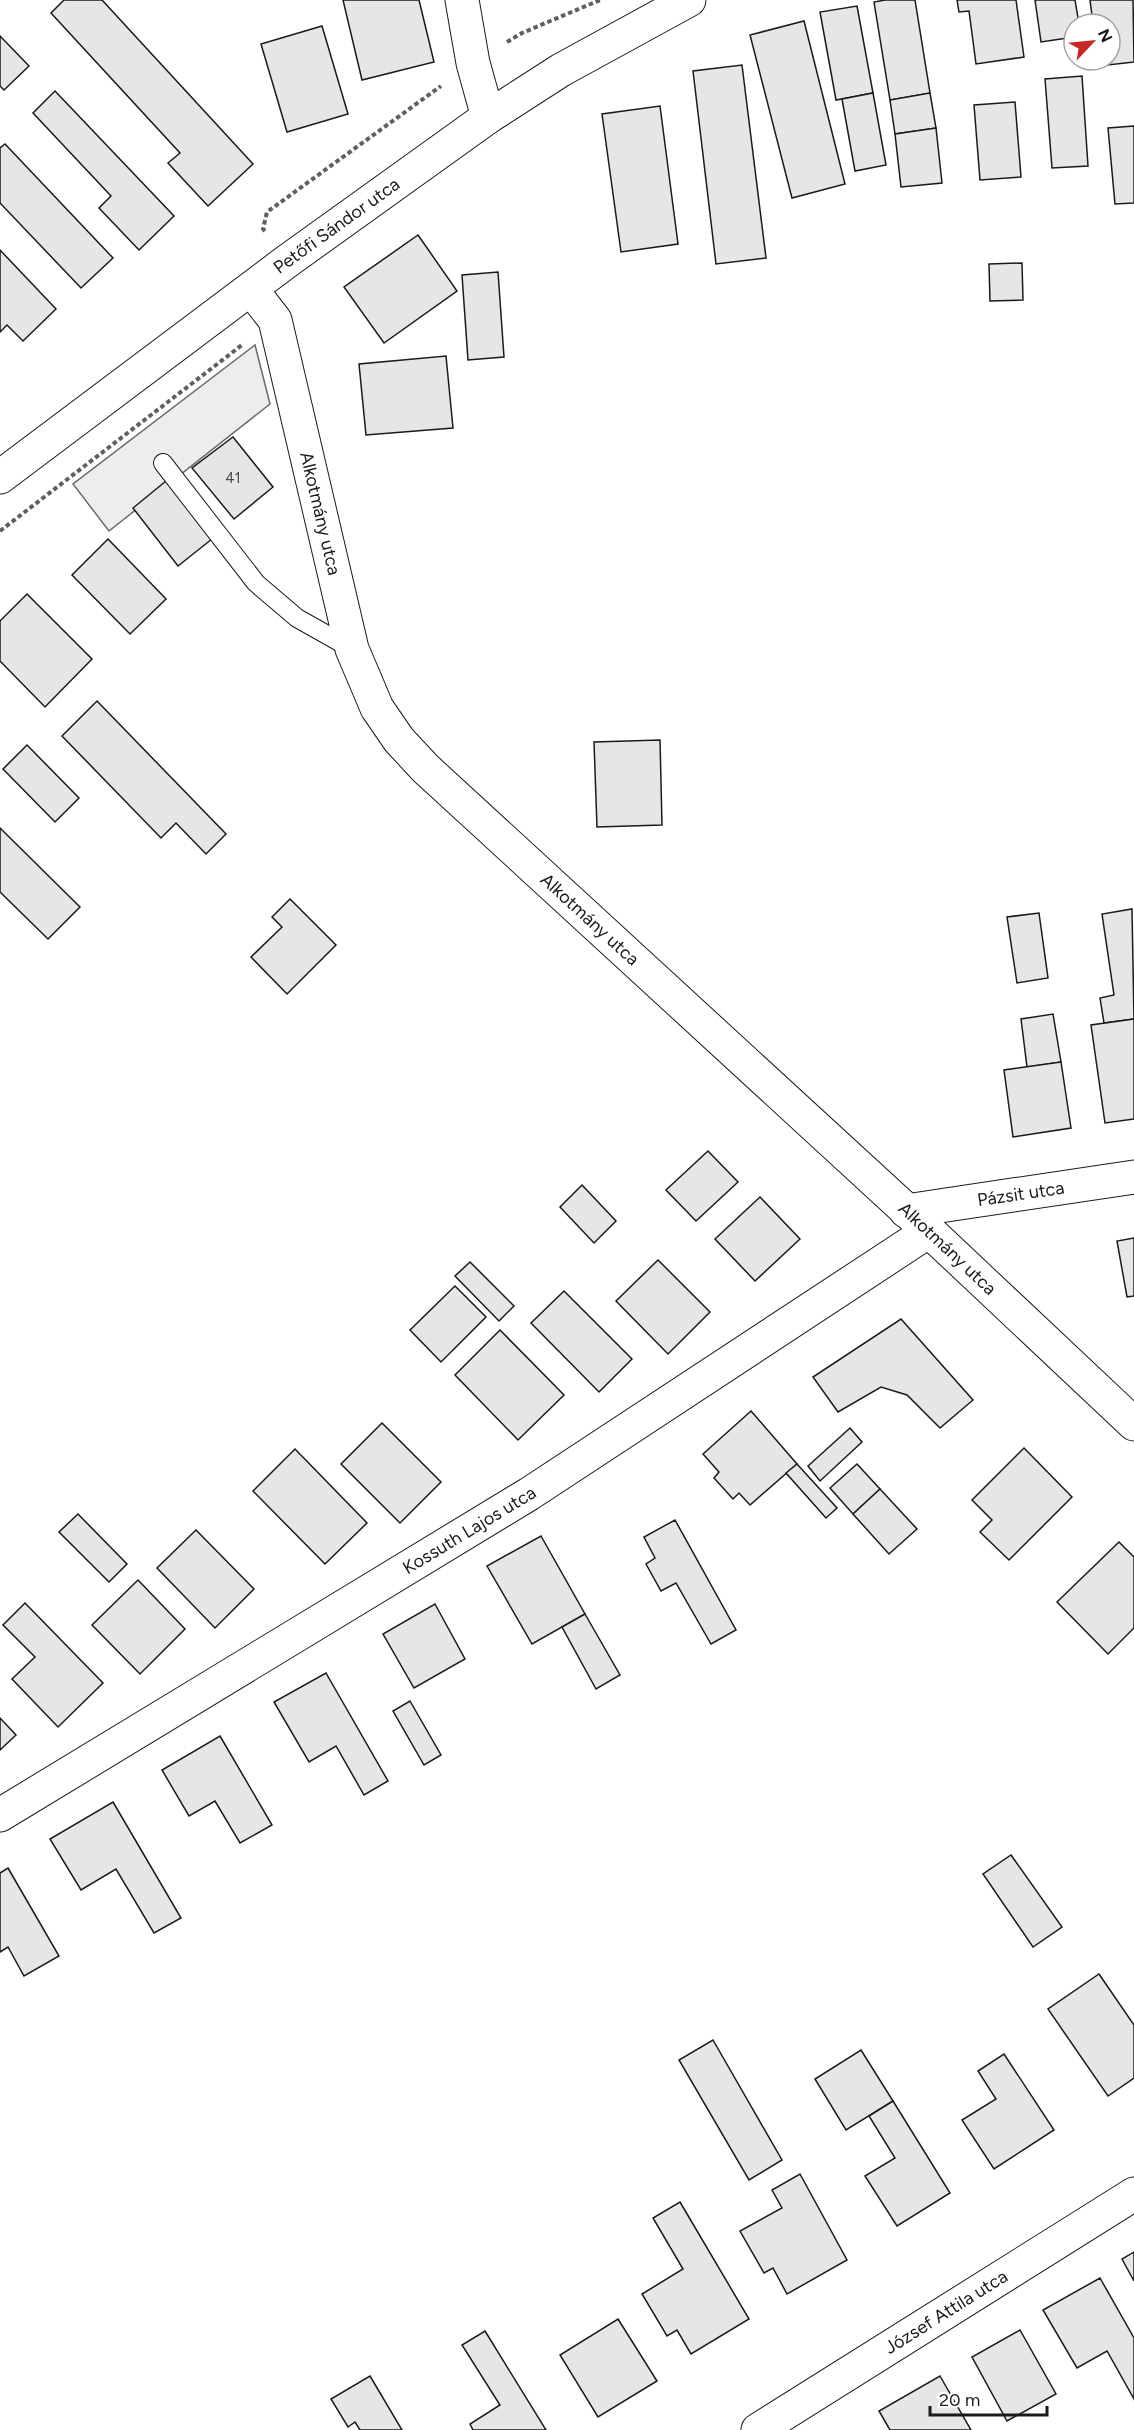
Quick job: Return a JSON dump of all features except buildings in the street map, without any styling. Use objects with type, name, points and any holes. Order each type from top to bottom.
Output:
[{"type":"street","points":[[462,0],[473,63],[488,117]]},
{"type":"street","name":"Petőfi Sándor utca","points":[[0,477],[251,289],[488,117],[561,70],[689,0]]},
{"type":"street","name":"Alkotmány utca","points":[[251,289],[276,320],[352,649],[377,708],[399,740],[425,768],[918,1221],[1134,1424]]},
{"type":"street","name":"Pázsit utca","points":[[918,1221],[1134,1177]]},
{"type":"street","name":"Kossuth Lajos utca","points":[[0,1815],[529,1494],[918,1221]]},
{"type":"street","name":"József Attila utca","points":[[758,2430],[1134,2194]]},
{"type":"lane","points":[[163,463],[256,583],[297,618],[352,649]]},
{"type":"shaded area","points":[[255,345],[270,404],[109,531],[73,484]]}]
